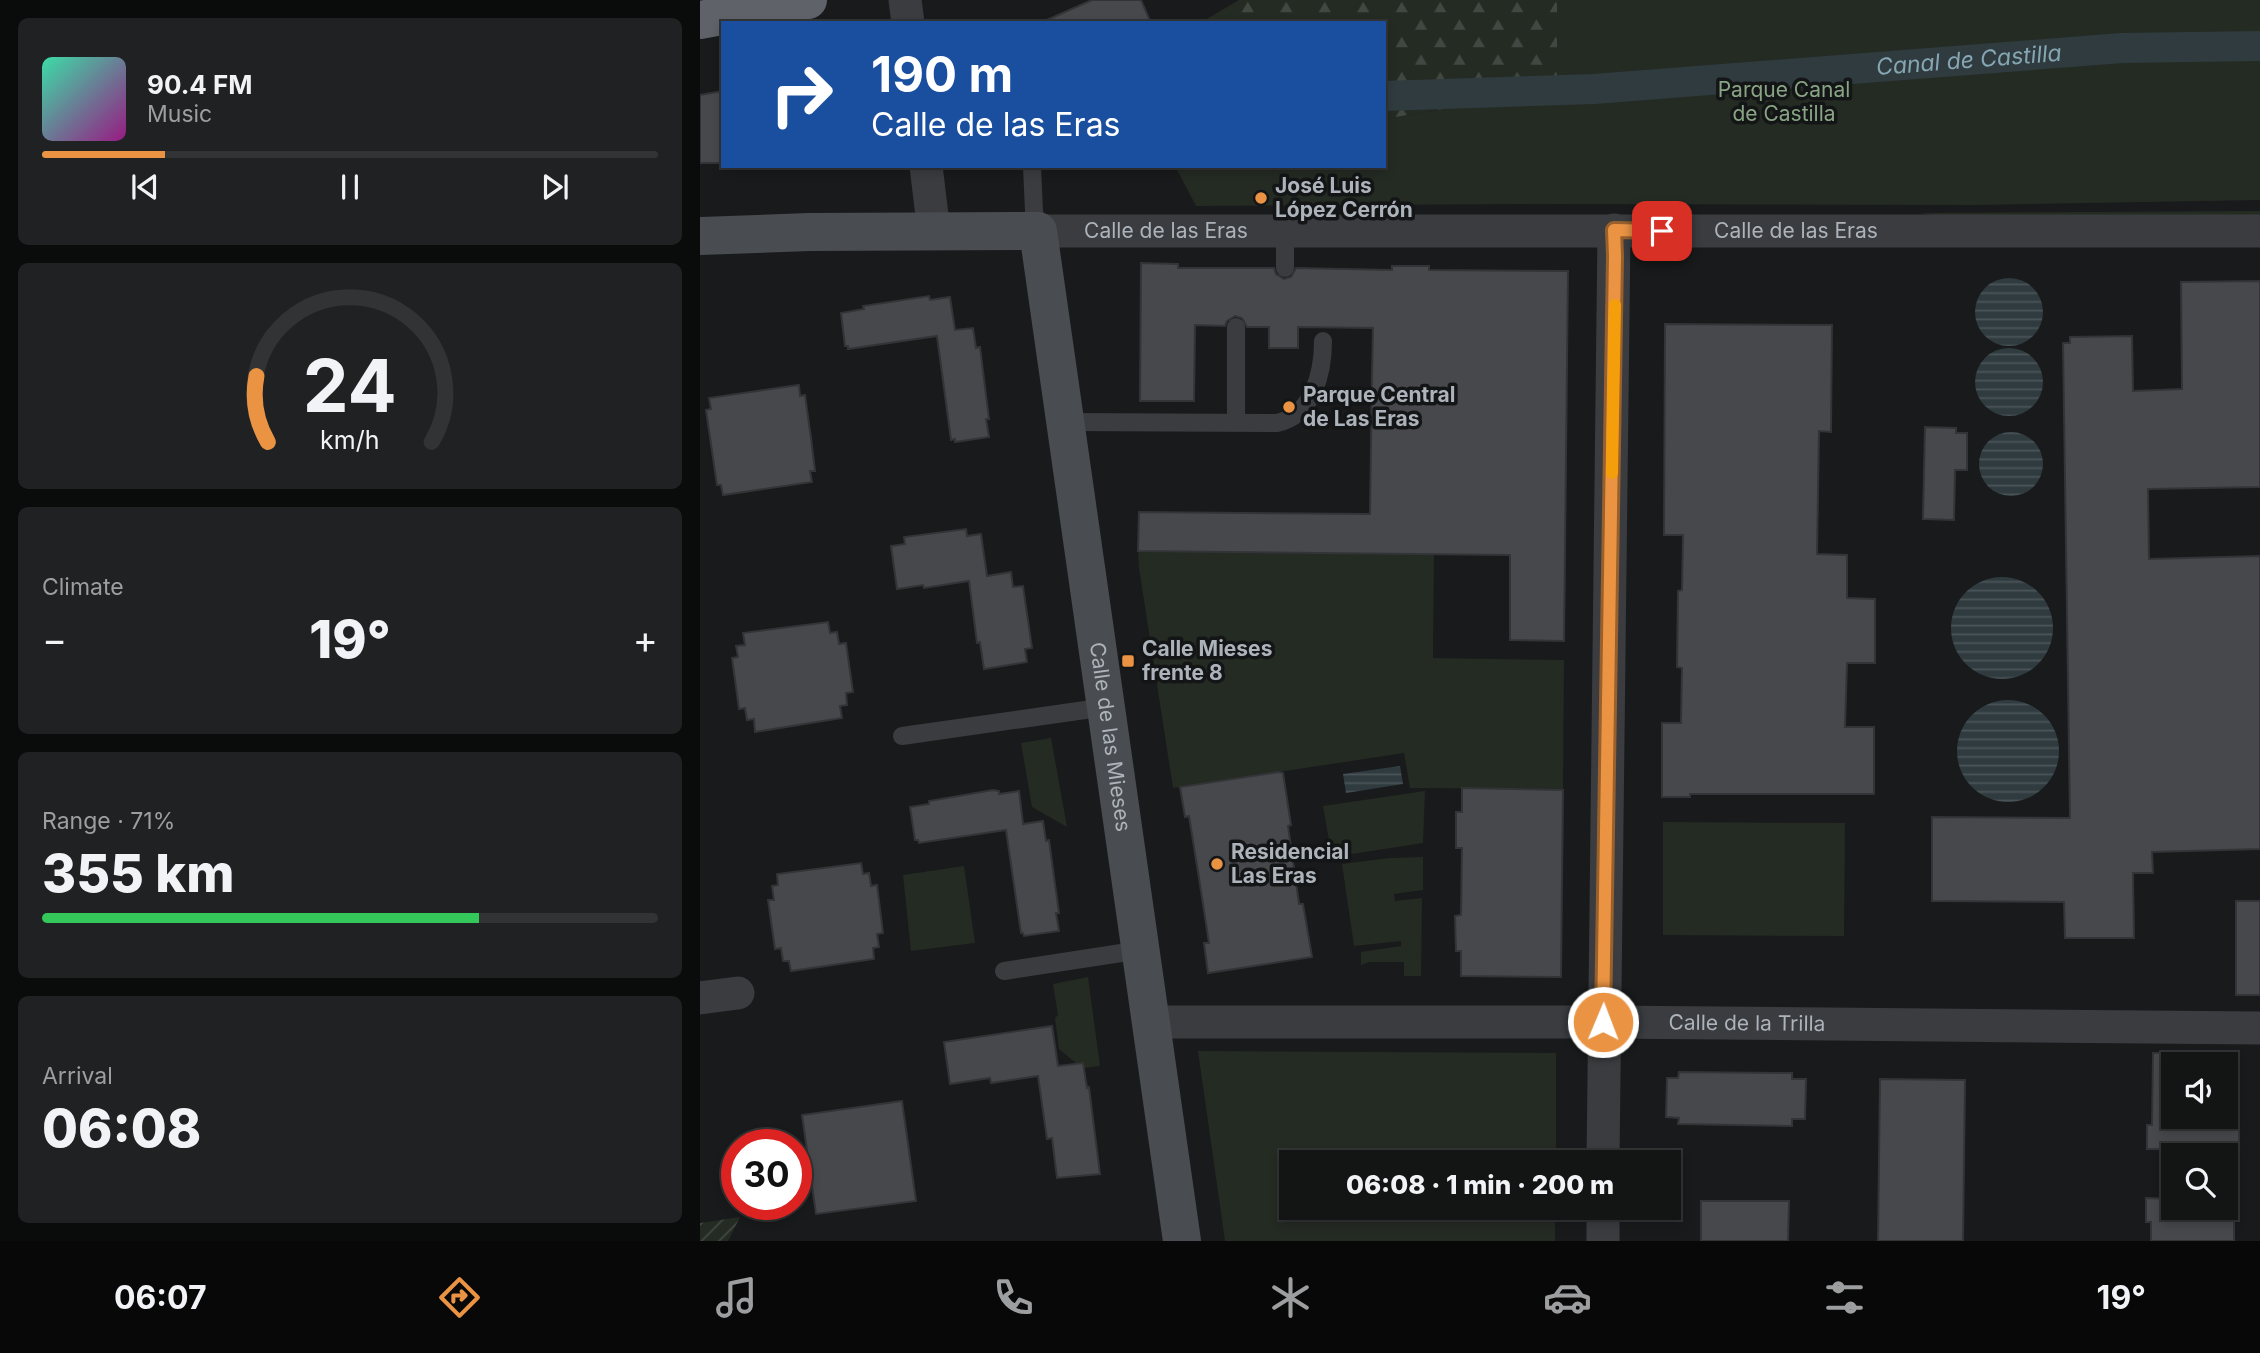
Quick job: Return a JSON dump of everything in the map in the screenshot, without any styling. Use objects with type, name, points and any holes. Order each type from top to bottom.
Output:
[{"type":"highway","points":[[700,20],[808,0]]},
{"type":"main road","name":"Calle de las Eras","points":[[700,236],[809,232],[1038,231]]},
{"type":"main road","name":"Calle de las Mieses","points":[[1038,231],[1182,1241]]},
{"type":"street","points":[[905,0],[908,21]]},
{"type":"street","points":[[926,168],[934,232]]},
{"type":"street","points":[[1603,1150],[1614,230]]},
{"type":"street","name":"Calle de las Eras","points":[[1038,231],[2260,231]]},
{"type":"street","points":[[700,998],[738,993]]},
{"type":"street","name":"Calle de la Trilla","points":[[1152,1022],[1603,1022],[2260,1028]]},
{"type":"street","points":[[1603,1220],[1603,1241]]},
{"type":"lane","points":[[1032,168],[1034,211],[1038,231]]},
{"type":"lane","points":[[1285,231],[1285,268]]},
{"type":"lane","points":[[1236,327],[1236,423]]},
{"type":"lane","points":[[1065,422],[1277,423],[1292,419],[1300,413],[1322,370],[1323,341]]},
{"type":"lane","points":[[902,736],[1106,707]]},
{"type":"lane","points":[[1004,971],[1140,950]]},
{"type":"green space","points":[[1239,0],[1557,0],[1557,90],[1386,119],[1386,21],[1203,21]]},
{"type":"green space","name":"Parque Canal de Castilla","points":[[1557,0],[2260,0],[2260,200],[1974,205],[1196,206],[1176,168],[1386,168],[1386,119],[1557,90]]},
{"type":"green space","points":[[2260,211],[2260,219],[1938,216],[1920,213]]},
{"type":"green space","points":[[1138,551],[1434,554],[1433,658],[1564,660],[1563,789],[1410,788],[1404,753],[1173,788]]},
{"type":"green space","points":[[1051,738],[1067,827],[1032,807],[1021,743]]},
{"type":"green space","points":[[1425,791],[1423,843],[1332,857],[1323,806]]},
{"type":"green space","points":[[1663,822],[1845,823],[1844,936],[1663,935]]},
{"type":"green space","points":[[1423,857],[1423,890],[1394,894],[1395,901],[1422,898],[1421,976],[1404,976],[1404,962],[1369,962],[1361,965],[1361,952],[1401,946],[1401,941],[1354,946],[1342,864]]},
{"type":"green space","points":[[964,866],[975,943],[911,951],[903,875]]},
{"type":"green space","points":[[1088,977],[1100,1066],[1084,1068],[1083,1063],[1077,1064],[1059,1049],[1055,1018],[1058,1015],[1053,984]]},
{"type":"green space","points":[[1198,1051],[1556,1053],[1556,1150],[1279,1150],[1279,1220],[1555,1220],[1555,1241],[1225,1241]]},
{"type":"green space","points":[[738,1220],[728,1241],[700,1241],[700,1223]]},
{"type":"shaded area","points":[[2002,278],[2016,278],[2028,283],[2038,293],[2043,312],[2038,331],[2028,341],[2016,346],[2002,346],[1990,341],[1980,331],[1975,319],[1975,305],[1980,293],[1990,283]]},
{"type":"shaded area","points":[[2009,348],[2022,351],[2033,358],[2040,369],[2043,382],[2040,395],[2033,406],[2022,413],[2009,416],[1996,413],[1985,406],[1978,395],[1975,382],[1978,369],[1985,358],[1996,351]]},
{"type":"shaded area","points":[[2011,432],[2029,438],[2037,446],[2043,464],[2037,482],[2029,490],[2011,496],[1993,490],[1985,482],[1979,464],[1985,446],[1993,438]]},
{"type":"shaded area","points":[[2002,577],[2022,581],[2038,592],[2049,608],[2053,628],[2049,648],[2038,664],[2022,675],[2002,679],[1982,675],[1966,664],[1955,648],[1951,628],[1955,608],[1966,592],[1982,581]]},
{"type":"shaded area","points":[[2008,700],[2028,703],[2051,722],[2056,731],[2059,751],[2056,771],[2037,794],[2028,799],[2008,802],[1988,799],[1965,780],[1960,771],[1957,751],[1960,731],[1979,708],[1988,703]]},
{"type":"shaded area","points":[[1400,766],[1403,784],[1346,793],[1343,774]]},
{"type":"building","points":[[1092,0],[1141,0],[1150,21],[1045,21]]},
{"type":"building","points":[[721,91],[721,163],[700,163],[700,95]]},
{"type":"building","points":[[1141,263],[1178,264],[1178,268],[1274,268],[1276,274],[1284,279],[1291,277],[1296,268],[1392,270],[1392,266],[1429,266],[1429,270],[1568,271],[1564,641],[1510,640],[1510,555],[1138,551],[1139,512],[1370,514],[1373,328],[1298,327],[1298,348],[1269,348],[1269,327],[1247,327],[1242,318],[1235,316],[1227,321],[1225,326],[1195,325],[1194,401],[1140,401]]},
{"type":"building","points":[[2260,281],[2260,487],[2148,489],[2149,559],[2260,556],[2260,849],[2152,852],[2153,873],[2133,873],[2134,938],[2065,938],[2064,902],[1932,901],[1932,817],[2070,818],[2063,343],[2070,343],[2070,337],[2132,336],[2133,391],[2182,389],[2181,282]]},
{"type":"building","points":[[929,296],[930,300],[950,297],[955,330],[973,328],[976,348],[980,347],[989,437],[955,442],[955,439],[951,440],[937,336],[848,349],[848,346],[845,346],[841,313],[864,309],[863,306]]},
{"type":"building","points":[[1665,324],[1832,325],[1831,432],[1819,431],[1817,554],[1847,555],[1847,598],[1875,599],[1875,663],[1847,663],[1845,727],[1874,727],[1874,794],[1690,794],[1690,797],[1662,797],[1662,723],[1681,723],[1682,668],[1677,667],[1678,591],[1682,590],[1683,535],[1664,535]]},
{"type":"building","points":[[799,385],[800,396],[805,395],[811,438],[815,471],[810,471],[812,482],[723,495],[721,485],[717,485],[706,410],[711,409],[709,398]]},
{"type":"building","points":[[1925,427],[1956,428],[1956,433],[1967,433],[1967,470],[1955,470],[1954,520],[1923,519]]},
{"type":"building","points":[[966,529],[967,536],[981,534],[987,576],[1011,572],[1013,587],[1023,586],[1032,648],[1025,649],[1027,662],[984,669],[980,642],[977,643],[969,581],[897,589],[891,546],[905,544],[904,537]]},
{"type":"building","points":[[828,622],[830,633],[837,632],[839,644],[846,643],[853,692],[846,693],[847,705],[840,706],[842,718],[755,732],[754,719],[747,720],[745,708],[739,709],[732,658],[738,657],[736,646],[745,645],[743,633]]},
{"type":"building","name":"Residencial Las Eras","points":[[1283,773],[1299,904],[1303,904],[1312,957],[1208,973],[1204,943],[1209,943],[1189,816],[1185,817],[1180,787]]},
{"type":"building","points":[[1462,788],[1563,790],[1561,977],[1461,976],[1461,951],[1456,951],[1455,916],[1461,915],[1462,848],[1456,848],[1456,812],[1462,812]]},
{"type":"building","points":[[999,791],[999,794],[1019,791],[1023,824],[1043,821],[1046,841],[1049,840],[1059,931],[1024,936],[1021,933],[1006,830],[919,843],[915,840],[910,807]]},
{"type":"building","points":[[861,863],[863,874],[869,873],[871,886],[877,885],[883,933],[877,934],[879,947],[873,948],[874,959],[791,971],[789,961],[783,961],[781,948],[775,949],[768,900],[774,900],[772,886],[778,885],[777,874]]},
{"type":"building","points":[[2236,901],[2260,901],[2260,995],[2236,995]]},
{"type":"building","points":[[1052,1026],[1058,1066],[1083,1063],[1087,1088],[1089,1087],[1100,1174],[1057,1178],[1052,1138],[1047,1139],[1038,1076],[991,1083],[990,1078],[950,1084],[944,1042]]},
{"type":"building","points":[[2153,1053],[2161,1053],[2161,1129],[2238,1129],[2239,1126],[2239,1151],[2238,1143],[2161,1143],[2161,1149],[2147,1149],[2147,1125],[2152,1125]]},
{"type":"building","points":[[1679,1072],[1792,1073],[1792,1079],[1806,1079],[1805,1119],[1792,1119],[1792,1126],[1678,1124],[1679,1118],[1666,1117],[1667,1078],[1678,1078]]},
{"type":"building","points":[[1880,1079],[1965,1080],[1963,1241],[1878,1241]]},
{"type":"building","points":[[902,1101],[916,1201],[816,1214],[812,1186],[812,1129],[804,1129],[802,1115]]},
{"type":"building","points":[[2146,1198],[2161,1199],[2161,1220],[2234,1220],[2234,1241],[2151,1241],[2151,1222],[2146,1222]]},
{"type":"building","points":[[1701,1201],[1789,1201],[1788,1241],[1701,1241]]},
{"type":"waterway","name":"Canal de Castilla","points":[[1386,96],[1594,89],[2122,48],[2260,46]]},
{"type":"slow traffic","points":[[1612,473],[1615,305]]},
{"type":"place","name":"José Luis López Cerrón","points":[[1261,198]]},
{"type":"place","name":"Parque Central de Las Eras","points":[[1289,407]]},
{"type":"place","name":"Calle Mieses frente 8","points":[[1128,661]]},
{"type":"place","name":"Residencial Las Eras","points":[[1217,864]]},
{"type":"route","points":[[1603,1022],[1614,230],[1662,231]]}]
